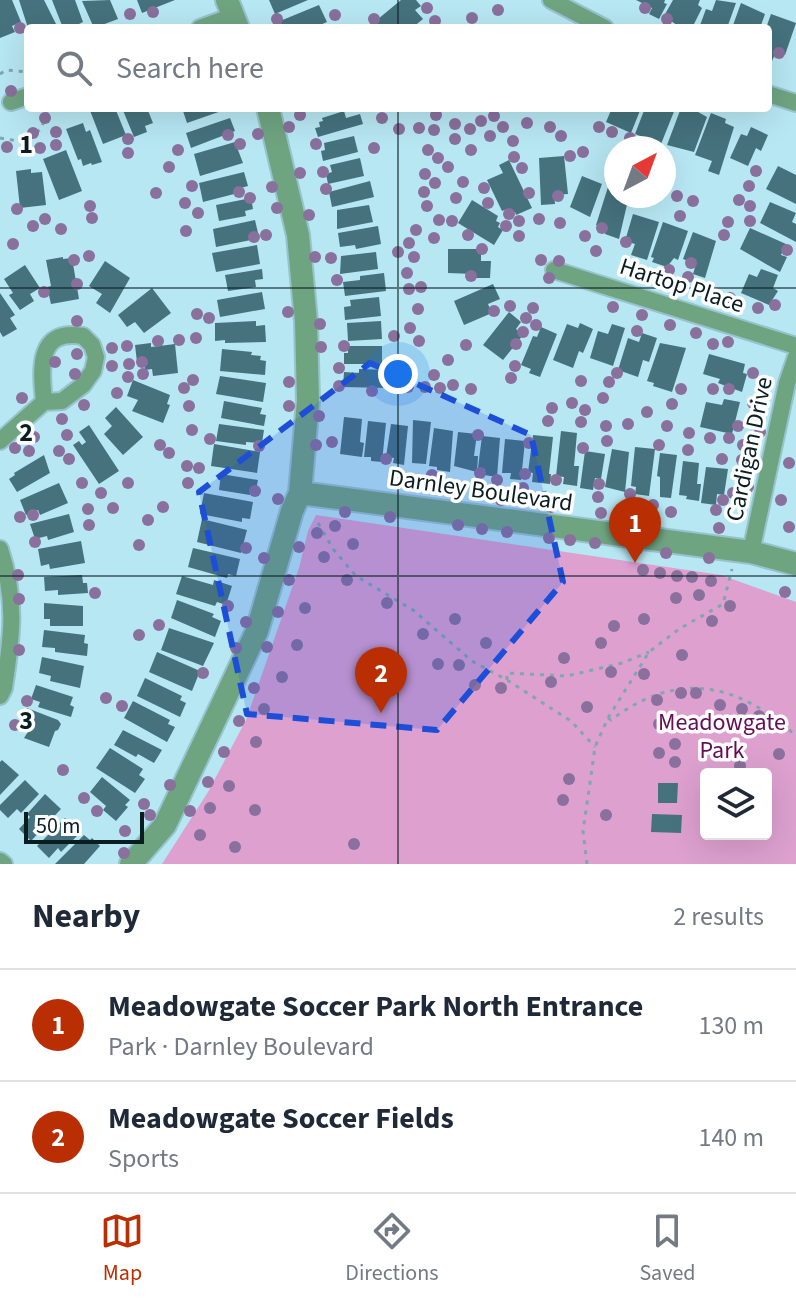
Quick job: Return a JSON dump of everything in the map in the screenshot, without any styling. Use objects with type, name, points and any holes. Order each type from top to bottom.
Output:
[{"type":"street","points":[[551,0],[597,24]]},
{"type":"street","points":[[210,24],[232,15]]},
{"type":"street","points":[[772,95],[796,103]]},
{"type":"street","points":[[11,102],[24,97]]},
{"type":"street","points":[[131,864],[165,825],[257,631],[300,493],[308,401],[306,321],[300,250],[269,112]]},
{"type":"street","name":"Hartop Place","points":[[554,270],[796,346]]},
{"type":"street","name":"Cardigan Drive","points":[[751,552],[787,383],[796,357]]},
{"type":"street","points":[[0,441],[44,402]]},
{"type":"street","name":"Darnley Boulevard","points":[[300,493],[751,552],[796,564]]},
{"type":"street","points":[[0,549],[8,573],[13,630],[0,696]]},
{"type":"path","points":[[0,74],[6,70],[24,72]]},
{"type":"path","points":[[0,138],[24,142],[41,129],[49,112]]},
{"type":"path","points":[[318,523],[333,549],[356,576],[413,610],[472,661],[571,721],[595,747]]},
{"type":"path","points":[[507,680],[507,673],[567,676],[622,663],[649,652],[679,629],[723,604],[733,567]]},
{"type":"path","points":[[587,864],[583,831],[595,747],[608,718],[649,652]]},
{"type":"path","points":[[608,718],[611,720],[628,706],[663,690],[679,687],[720,692],[758,705],[796,736]]},
{"type":"highlighted area","points":[[370,363],[531,435],[563,582],[437,730],[247,714],[199,492]]},
{"type":"green space","name":"Meadowgate Park","points":[[316,515],[721,575],[796,602],[796,864],[162,864],[208,792],[246,720],[299,568],[308,531]]},
{"type":"building","points":[[0,0],[12,0],[21,22],[12,26],[15,32],[0,38]]},
{"type":"building","points":[[19,0],[44,0],[56,24],[27,24]]},
{"type":"building","points":[[52,0],[75,0],[83,22],[61,24]]},
{"type":"building","points":[[110,0],[118,19],[92,24],[82,1]]},
{"type":"building","points":[[137,0],[175,0],[142,13]]},
{"type":"building","points":[[269,0],[308,0],[275,14]]},
{"type":"building","points":[[401,0],[416,0],[421,6],[415,10],[423,19],[417,24],[372,24]]},
{"type":"building","points":[[636,0],[665,0],[667,4],[659,19],[649,14],[652,8]]},
{"type":"building","points":[[673,0],[700,0],[698,5],[702,8],[694,24],[675,24],[664,16]]},
{"type":"building","points":[[716,0],[736,3],[728,24],[700,24],[706,9],[712,11]]},
{"type":"building","points":[[741,3],[765,14],[761,24],[733,24]]},
{"type":"building","points":[[319,5],[327,22],[281,24],[280,21]]},
{"type":"building","points":[[771,14],[796,23],[785,55],[776,52],[772,61],[772,24],[767,24]]},
{"type":"building","points":[[91,112],[117,112],[126,135],[103,144]]},
{"type":"building","points":[[124,112],[149,112],[153,123],[145,126],[147,132],[134,137]]},
{"type":"building","points":[[183,112],[219,112],[187,123]]},
{"type":"building","points":[[341,112],[344,112],[346,118],[360,114],[363,124],[318,137],[315,128],[320,127],[322,118]]},
{"type":"building","points":[[610,112],[639,112],[631,133],[606,122]]},
{"type":"building","points":[[643,112],[674,112],[664,136],[635,134]]},
{"type":"building","points":[[679,112],[698,112],[707,117],[694,152],[676,147],[676,136],[670,136]]},
{"type":"building","points":[[711,113],[726,119],[725,123],[734,127],[719,175],[708,171],[712,161],[695,155]]},
{"type":"building","points":[[230,118],[235,131],[191,148],[186,133]]},
{"type":"building","points":[[83,123],[86,132],[90,130],[102,162],[83,166],[81,159],[78,160],[66,129]]},
{"type":"building","points":[[751,127],[768,135],[761,151],[756,148],[748,166],[730,158],[741,134],[747,136]]},
{"type":"building","points":[[354,136],[358,152],[323,161],[321,151],[325,150],[324,143]]},
{"type":"building","points":[[235,142],[243,163],[200,176],[194,154]]},
{"type":"building","points":[[66,150],[82,191],[59,200],[43,159]]},
{"type":"building","points":[[564,156],[568,194],[554,195],[555,204],[541,205],[539,158]]},
{"type":"building","points":[[360,158],[364,176],[328,184],[326,174],[332,172],[330,165]]},
{"type":"building","points":[[509,160],[532,208],[516,215],[515,212],[510,215],[507,209],[502,211],[487,180],[503,173],[499,165]]},
{"type":"building","points":[[778,166],[796,175],[796,204],[766,189]]},
{"type":"building","points":[[31,169],[31,173],[42,172],[46,205],[20,208],[16,171]]},
{"type":"building","points":[[244,172],[248,186],[237,189],[238,193],[203,202],[199,183]]},
{"type":"building","points":[[582,176],[602,184],[590,217],[570,207]]},
{"type":"building","points":[[370,181],[374,197],[332,207],[329,192]]},
{"type":"building","points":[[251,198],[253,209],[245,211],[246,216],[219,221],[216,205]]},
{"type":"building","points":[[472,200],[498,216],[498,227],[503,230],[494,245],[458,223]]},
{"type":"building","points":[[604,200],[604,208],[626,208],[619,239],[605,234],[606,228],[596,225]]},
{"type":"building","points":[[770,202],[796,213],[792,222],[796,224],[796,242],[760,223]]},
{"type":"building","points":[[369,205],[373,222],[337,229],[337,210]]},
{"type":"building","points":[[633,214],[659,222],[647,260],[631,255],[635,244],[625,241]]},
{"type":"building","points":[[255,220],[258,233],[250,234],[251,240],[216,247],[213,229]]},
{"type":"building","points":[[663,222],[688,231],[678,260],[674,258],[667,267],[652,262],[654,258],[651,257]]},
{"type":"building","points":[[378,226],[381,244],[356,249],[355,245],[340,247],[338,233]]},
{"type":"building","points":[[750,228],[786,244],[781,255],[787,257],[780,272],[740,249]]},
{"type":"building","points":[[693,232],[716,241],[705,278],[693,274],[696,264],[683,259]]},
{"type":"building","points":[[257,245],[260,264],[216,272],[212,253]]},
{"type":"building","points":[[448,249],[481,249],[481,261],[491,261],[490,278],[448,273]]},
{"type":"building","points":[[376,252],[378,269],[340,274],[341,256]]},
{"type":"building","points":[[72,258],[79,299],[51,304],[46,260]]},
{"type":"building","points":[[105,261],[130,278],[110,313],[96,303],[102,294],[89,286]]},
{"type":"building","points":[[25,265],[40,288],[30,294],[34,301],[20,310],[9,295],[13,293],[4,279]]},
{"type":"building","points":[[262,269],[263,279],[255,280],[256,287],[228,291],[225,275]]},
{"type":"building","points":[[761,269],[778,275],[773,288],[778,291],[769,305],[741,293],[749,274],[757,277]]},
{"type":"building","points":[[384,273],[386,291],[345,296],[343,282]]},
{"type":"building","points":[[493,284],[500,299],[488,304],[492,313],[464,325],[454,301]]},
{"type":"building","points":[[152,288],[171,313],[144,333],[135,322],[127,327],[118,315]]},
{"type":"building","points":[[262,292],[265,309],[220,317],[217,300]]},
{"type":"building","points":[[0,293],[15,315],[10,318],[17,329],[3,337],[0,332]]},
{"type":"building","points":[[379,297],[381,316],[345,320],[344,307],[351,306],[350,300]]},
{"type":"building","points":[[509,312],[521,322],[516,329],[523,335],[503,360],[483,345]]},
{"type":"building","points":[[256,321],[256,326],[265,325],[266,342],[215,341],[215,323]]},
{"type":"building","points":[[381,321],[382,339],[348,341],[347,323]]},
{"type":"building","points":[[580,323],[593,329],[583,353],[579,351],[573,368],[553,360],[567,324],[578,328]]},
{"type":"building","points":[[612,324],[625,328],[613,366],[590,358],[598,331],[608,334]]},
{"type":"building","points":[[541,327],[557,334],[540,377],[529,373],[531,369],[521,365],[533,336],[537,337]]},
{"type":"building","points":[[642,333],[657,338],[649,362],[643,360],[638,377],[618,370],[628,338],[639,342]]},
{"type":"building","points":[[151,343],[151,347],[175,344],[178,373],[153,376],[152,369],[145,370],[144,361],[137,362],[135,345]]},
{"type":"building","points":[[660,343],[686,348],[672,392],[647,381]]},
{"type":"building","points":[[348,346],[382,346],[382,364],[344,364]]},
{"type":"building","points":[[222,349],[261,356],[260,360],[266,361],[265,375],[220,371]]},
{"type":"building","points":[[709,354],[745,364],[743,373],[747,374],[742,392],[718,383],[720,379],[703,374]]},
{"type":"building","points":[[359,369],[388,370],[388,388],[343,387],[344,372],[359,373]]},
{"type":"building","points":[[220,376],[266,383],[263,402],[216,394]]},
{"type":"building","points":[[133,380],[170,395],[167,404],[170,405],[163,423],[132,411],[138,400],[127,396]]},
{"type":"building","points":[[724,399],[740,402],[732,434],[700,427],[706,402],[722,405]]},
{"type":"building","points":[[224,401],[262,408],[260,414],[266,415],[264,426],[221,418]]},
{"type":"building","points":[[116,407],[143,437],[123,455],[104,434],[112,426],[105,418]]},
{"type":"building","points":[[344,417],[362,419],[362,457],[340,454]]},
{"type":"building","points":[[413,420],[431,422],[426,464],[412,463]]},
{"type":"building","points":[[368,421],[386,423],[382,462],[364,457]]},
{"type":"building","points":[[219,424],[264,430],[262,443],[246,442],[246,445],[216,441]]},
{"type":"building","points":[[391,424],[408,426],[404,465],[393,463],[394,458],[386,457]]},
{"type":"building","points":[[89,425],[119,471],[99,484],[73,445],[79,441],[82,445],[86,442],[79,432]]},
{"type":"building","points":[[434,428],[453,431],[450,472],[429,466]]},
{"type":"building","points":[[561,431],[577,433],[574,466],[579,466],[577,486],[563,484],[564,477],[556,476]]},
{"type":"building","points":[[458,432],[477,434],[474,456],[478,456],[477,472],[454,466]]},
{"type":"building","points":[[533,435],[553,437],[550,484],[532,482],[533,473],[528,472]]},
{"type":"building","points":[[482,436],[500,438],[497,477],[484,475],[485,469],[478,468]]},
{"type":"building","points":[[505,439],[525,441],[521,480],[510,479],[511,473],[502,473]]},
{"type":"building","points":[[214,444],[260,452],[257,473],[211,466]]},
{"type":"building","points":[[635,447],[655,449],[649,496],[635,494],[636,487],[631,486]]},
{"type":"building","points":[[612,449],[629,452],[625,492],[605,487]]},
{"type":"building","points":[[585,451],[605,454],[601,479],[595,478],[593,490],[580,488]]},
{"type":"building","points":[[660,453],[677,455],[671,498],[660,497],[660,477],[657,476]]},
{"type":"building","points":[[44,455],[50,473],[17,492],[9,479]]},
{"type":"building","points":[[683,461],[699,463],[699,501],[679,495]]},
{"type":"building","points":[[706,467],[728,469],[724,495],[717,494],[716,505],[701,503]]},
{"type":"building","points":[[221,474],[258,480],[256,490],[251,489],[250,495],[219,490]]},
{"type":"building","points":[[59,483],[68,503],[40,515],[38,510],[26,515],[20,500]]},
{"type":"building","points":[[204,493],[253,502],[250,519],[242,518],[242,522],[200,514]]},
{"type":"building","points":[[69,514],[74,532],[48,540],[47,536],[35,539],[30,524]]},
{"type":"building","points":[[202,519],[247,530],[241,553],[197,542]]},
{"type":"building","points":[[81,541],[85,563],[50,569],[49,564],[41,566],[38,549]]},
{"type":"building","points":[[193,548],[240,559],[236,576],[228,574],[227,578],[188,567]]},
{"type":"building","points":[[82,575],[88,593],[58,595],[58,590],[45,591],[44,577]]},
{"type":"building","points":[[182,576],[213,585],[214,580],[232,586],[226,605],[217,602],[215,606],[176,594]]},
{"type":"building","points":[[177,600],[214,614],[212,617],[221,621],[215,637],[171,618]]},
{"type":"building","points":[[44,603],[83,606],[83,626],[50,626],[50,619],[44,619]]},
{"type":"building","points":[[169,628],[214,643],[203,666],[161,650]]},
{"type":"building","points":[[44,630],[85,635],[87,656],[42,647]]},
{"type":"building","points":[[157,652],[200,671],[192,691],[149,672]]},
{"type":"building","points":[[42,657],[84,666],[80,688],[50,681],[51,676],[39,673]]},
{"type":"building","points":[[145,678],[182,696],[180,700],[186,703],[180,717],[137,696]]},
{"type":"building","points":[[36,685],[73,697],[71,717],[38,707],[40,702],[31,699]]},
{"type":"building","points":[[133,701],[170,720],[168,724],[175,727],[167,742],[124,718]]},
{"type":"building","points":[[27,708],[61,724],[49,747],[24,738],[31,727],[22,724]]},
{"type":"building","points":[[123,730],[162,750],[154,763],[114,745]]},
{"type":"building","points":[[110,748],[143,769],[139,775],[145,779],[135,793],[96,768]]},
{"type":"building","points":[[2,760],[19,775],[0,795],[0,762]]},
{"type":"building","points":[[102,777],[130,800],[116,821],[103,810],[106,806],[90,792]]},
{"type":"building","points":[[25,780],[39,794],[21,813],[17,809],[8,818],[0,810],[0,805]]},
{"type":"building","points":[[658,783],[678,783],[677,803],[658,803]]},
{"type":"building","points":[[45,794],[61,809],[31,841],[19,829],[30,817],[27,814]]},
{"type":"building","points":[[652,814],[682,815],[681,833],[651,832]]},
{"type":"building","points":[[65,818],[80,833],[61,852],[58,848],[49,858],[37,846]]},
{"type":"building","points":[[84,835],[100,846],[84,864],[55,864]]},
{"type":"place","name":"Meadowgate Soccer Park North Entrance","points":[[635,563]]},
{"type":"place","name":"Meadowgate Soccer Fields","points":[[381,713]]}]
